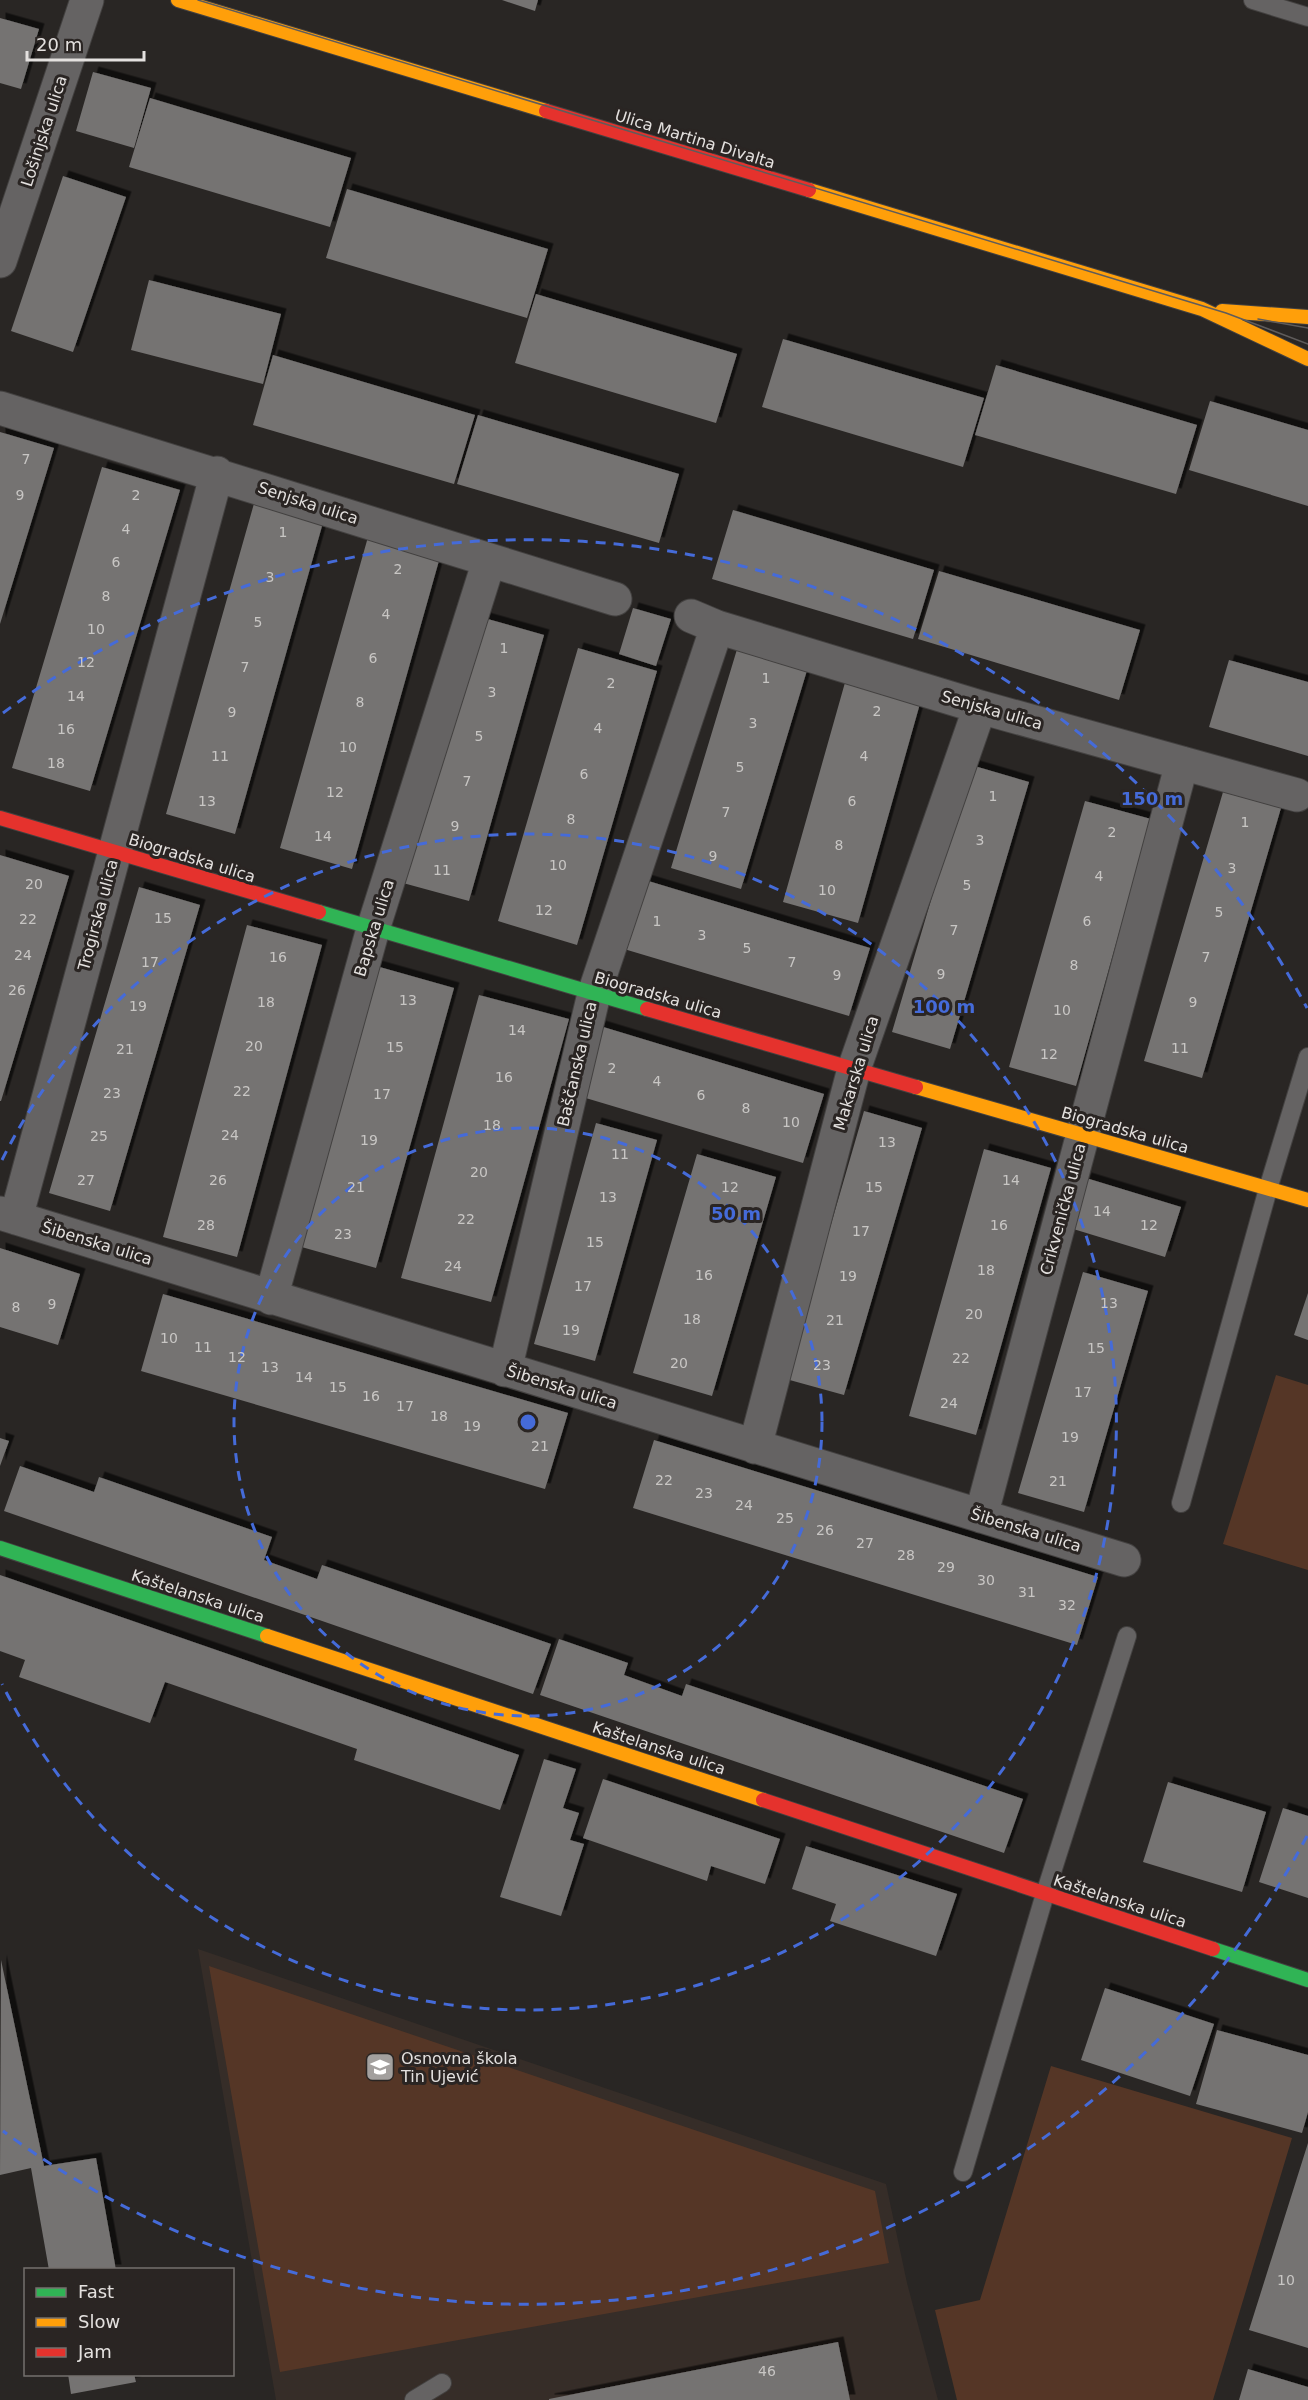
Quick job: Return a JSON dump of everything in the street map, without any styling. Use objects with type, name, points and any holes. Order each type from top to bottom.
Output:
[{"type":"street","name":"Lošinjska ulica","points":[[0,261],[87,0]]},
{"type":"street","name":"Ulica Martina Divalta","points":[[178,0],[1202,309],[1308,359]]},
{"type":"street","name":"Ulica Martina Divalta","points":[[1202,309],[1308,317]]},
{"type":"street","name":"Senjska ulica","points":[[0,408],[217,473],[489,561],[615,599]]},
{"type":"street","name":"Trogirska ulica","points":[[8,1216],[115,852],[217,473]]},
{"type":"street","name":"Bapska ulica","points":[[271,1298],[373,929],[489,561]]},
{"type":"street","name":"Senjska ulica","points":[[704,622],[980,707],[1297,795]]},
{"type":"street","name":"Baščanska ulica","points":[[504,1370],[594,994],[704,622]]},
{"type":"street","name":"Makarska ulica","points":[[755,1447],[854,1069],[980,707]]},
{"type":"street","name":"Crikvenička ulica","points":[[981,1516],[1182,763]]},
{"type":"street","name":"Biogradska ulica","points":[[0,818],[594,994],[1308,1200]]},
{"type":"street","name":"Šibenska ulica","points":[[8,1216],[1124,1560]]},
{"type":"street","name":"Kaštelanska ulica","points":[[0,1548],[1308,1980]]},
{"type":"lane","points":[[1253,0],[1308,17]]},
{"type":"lane","points":[[1181,1503],[1268,1188],[1308,1057]]},
{"type":"lane","points":[[963,2172],[1045,1894],[1127,1636]]},
{"type":"lane","points":[[414,2400],[442,2383]]},
{"type":"shaded area","points":[[1276,1375],[1308,1385],[1308,1570],[1223,1544]]},
{"type":"shaded area","name":"Osnovna škola Tin Ujević","points":[[198,1949],[886,2184],[907,2283],[938,2400],[276,2400]]},
{"type":"shaded area","name":"Osnovna škola Tin Ujević","points":[[209,1966],[875,2191],[889,2263],[280,2372]]},
{"type":"shaded area","points":[[1051,2066],[1292,2138],[1213,2400],[957,2400],[935,2310],[980,2300]]},
{"type":"building","points":[[502,0],[538,0],[535,11]]},
{"type":"building","points":[[0,18],[39,29],[21,89],[0,83]]},
{"type":"building","points":[[93,72],[151,88],[134,148],[76,131]]},
{"type":"building","points":[[150,98],[351,158],[330,227],[129,167]]},
{"type":"building","points":[[63,176],[126,197],[73,352],[11,331]]},
{"type":"building","points":[[347,189],[548,249],[527,318],[326,258]]},
{"type":"building","points":[[149,280],[281,314],[263,384],[131,350]]},
{"type":"building","points":[[536,294],[737,354],[716,423],[515,363]]},
{"type":"building","points":[[783,339],[984,398],[963,467],[762,407]]},
{"type":"building","points":[[273,355],[475,415],[454,484],[253,425]]},
{"type":"building","points":[[996,365],[1197,425],[1176,494],[975,435]]},
{"type":"building","points":[[1210,401],[1308,430],[1308,506],[1189,470]]},
{"type":"building","points":[[478,415],[679,474],[659,543],[457,484]]},
{"type":"building","points":[[0,432],[54,448],[0,624]]},
{"type":"building","points":[[102,467],[180,490],[90,791],[12,768]]},
{"type":"building","points":[[255,500],[324,519],[235,834],[166,814]]},
{"type":"building","points":[[733,510],[934,570],[913,639],[712,579]]},
{"type":"building","points":[[368,537],[440,557],[352,869],[280,848]]},
{"type":"building","points":[[939,571],[1140,630],[1119,700],[918,639]]},
{"type":"building","points":[[633,608],[671,619],[656,666],[619,654]]},
{"type":"building","points":[[477,616],[544,635],[469,901],[403,883]]},
{"type":"building","points":[[738,646],[808,667],[741,889],[671,868]]},
{"type":"building","points":[[578,648],[657,671],[577,945],[498,921]]},
{"type":"building","points":[[1229,660],[1308,682],[1308,756],[1209,727]]},
{"type":"building","points":[[846,679],[921,700],[858,923],[783,902]]},
{"type":"building","points":[[971,765],[1029,782],[950,1049],[892,1032]]},
{"type":"building","points":[[1223,792],[1281,808],[1202,1078],[1144,1061]]},
{"type":"building","points":[[1085,801],[1151,819],[1076,1086],[1009,1067]]},
{"type":"building","points":[[0,855],[69,876],[1,1101],[0,1101]]},
{"type":"building","points":[[645,880],[870,948],[849,1016],[624,949]]},
{"type":"building","points":[[139,887],[200,905],[110,1211],[49,1193]]},
{"type":"building","points":[[247,925],[322,945],[237,1257],[163,1237]]},
{"type":"building","points":[[376,966],[454,988],[376,1268],[298,1246]]},
{"type":"building","points":[[479,995],[569,1019],[491,1302],[401,1278]]},
{"type":"building","points":[[600,1026],[824,1094],[803,1163],[579,1096]]},
{"type":"building","points":[[864,1111],[922,1128],[844,1395],[786,1379]]},
{"type":"building","points":[[596,1123],[657,1140],[595,1361],[534,1344]]},
{"type":"building","points":[[984,1149],[1051,1168],[976,1435],[909,1416]]},
{"type":"building","points":[[697,1154],[776,1177],[712,1396],[633,1373]]},
{"type":"building","points":[[1086,1178],[1181,1207],[1165,1257],[1070,1228]]},
{"type":"building","points":[[0,1248],[80,1274],[58,1345],[0,1327]]},
{"type":"building","points":[[1083,1272],[1148,1291],[1084,1512],[1018,1493]]},
{"type":"building","points":[[1308,1293],[1308,1340],[1294,1335]]},
{"type":"building","points":[[163,1294],[568,1413],[545,1489],[141,1371]]},
{"type":"building","points":[[0,1438],[9,1441],[0,1466]]},
{"type":"building","points":[[654,1440],[1098,1577],[1077,1645],[633,1508]]},
{"type":"building","points":[[20,1466],[94,1492],[99,1477],[272,1537],[264,1560],[317,1579],[322,1565],[551,1644],[533,1694],[4,1511]]},
{"type":"building","points":[[0,1575],[519,1755],[500,1810],[354,1760],[357,1749],[165,1682],[150,1723],[19,1677],[25,1660],[0,1651]]},
{"type":"building","points":[[559,1639],[628,1663],[624,1675],[682,1696],[686,1684],[1023,1799],[1004,1853],[540,1695]]},
{"type":"building","points":[[544,1759],[576,1769],[563,1808],[579,1813],[570,1840],[584,1844],[561,1916],[500,1897]]},
{"type":"building","points":[[603,1779],[780,1839],[765,1884],[711,1866],[707,1881],[583,1838]]},
{"type":"building","points":[[1168,1782],[1266,1812],[1242,1892],[1143,1862]]},
{"type":"building","points":[[1283,1808],[1308,1816],[1308,1898],[1259,1882]]},
{"type":"building","points":[[806,1846],[957,1894],[936,1956],[830,1921],[836,1904],[792,1889]]},
{"type":"building","points":[[1,1960],[44,2166],[96,2158],[116,2268],[49,2268],[31,2168],[0,2175]]},
{"type":"building","points":[[1105,1988],[1214,2024],[1190,2096],[1081,2060]]},
{"type":"building","points":[[1217,2030],[1308,2055],[1308,2112],[1302,2133],[1196,2104]]},
{"type":"building","points":[[1308,2143],[1308,2348],[1249,2330]]},
{"type":"building","points":[[838,2342],[850,2400],[549,2400],[549,2399]]},
{"type":"building","points":[[1248,2369],[1308,2387],[1308,2400],[1239,2400]]},
{"type":"building","points":[[68,2376],[134,2376],[136,2382],[71,2394]]},
{"type":"tram line","points":[[198,0],[1226,313],[1308,344]]},
{"type":"tram line","points":[[1258,319],[1308,328]]},
{"type":"traffic: fast","points":[[319,912],[647,1009]]},
{"type":"traffic: fast","points":[[0,1548],[267,1636]]},
{"type":"traffic: fast","points":[[1213,1949],[1308,1980]]},
{"type":"traffic: slow","points":[[178,0],[546,111]]},
{"type":"traffic: slow","points":[[809,190],[1202,309],[1308,359]]},
{"type":"traffic: slow","points":[[1222,311],[1308,317]]},
{"type":"traffic: slow","points":[[916,1087],[1308,1200]]},
{"type":"traffic: slow","points":[[267,1636],[763,1800]]},
{"type":"traffic: jam","points":[[546,111],[809,190]]},
{"type":"traffic: jam","points":[[0,818],[319,912]]},
{"type":"traffic: jam","points":[[647,1009],[916,1087]]},
{"type":"traffic: jam","points":[[763,1800],[1213,1949]]},
{"type":"place","name":"Osnovna škola Tin Ujević","points":[[380,2067]]}]
